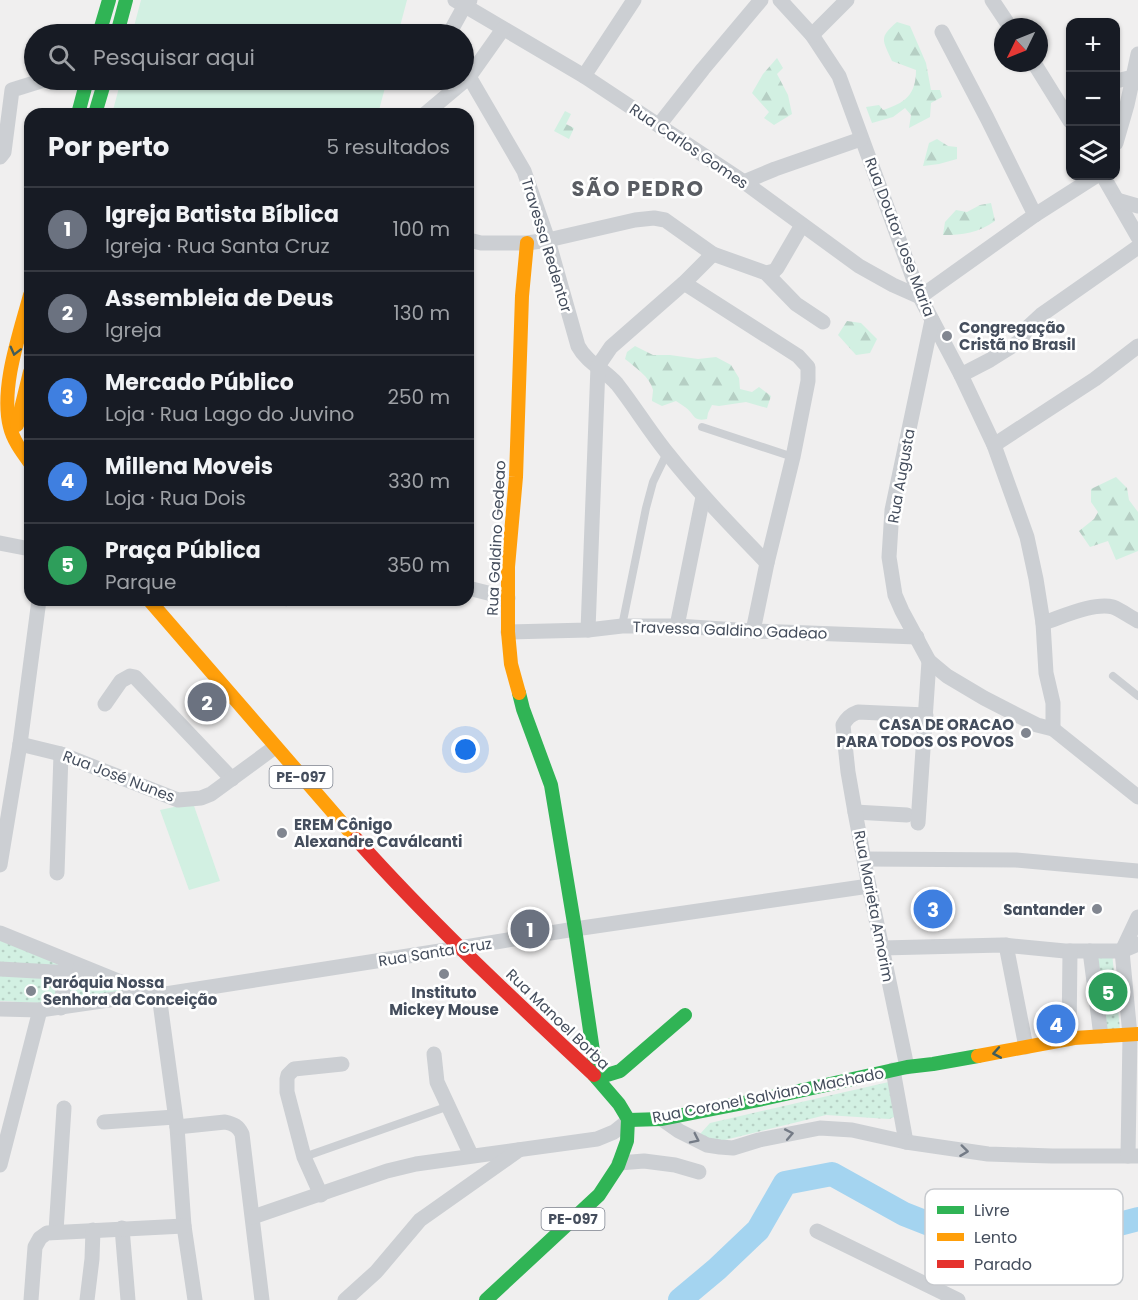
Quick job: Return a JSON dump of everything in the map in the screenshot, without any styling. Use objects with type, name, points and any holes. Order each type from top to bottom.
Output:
[{"type":"main road","points":[[102,24],[109,0]]},
{"type":"main road","points":[[120,24],[126,0]]},
{"type":"main road","points":[[80,108],[84,90]]},
{"type":"main road","points":[[97,108],[102,90]]},
{"type":"main road","name":"Rua Galdino Gedeao","points":[[527,243],[522,296],[516,477],[508,567],[508,632],[511,664],[523,709],[551,785],[597,1078]]},
{"type":"main road","points":[[24,318],[13,360],[8,393],[10,427],[24,455]]},
{"type":"main road","points":[[15,436],[24,398]]},
{"type":"main road","name":"PE-097","points":[[154,606],[275,747],[394,880],[459,948]]},
{"type":"main road","name":"Rua Manoel Borba","points":[[459,948],[597,1078],[629,1120]]},
{"type":"main road","points":[[597,1078],[620,1071],[685,1015]]},
{"type":"main road","name":"Rua Coronel Salviano Machado","points":[[629,1120],[662,1119],[900,1069],[1069,1039],[1134,1034]]},
{"type":"main road","name":"PE-097","points":[[486,1300],[599,1195],[615,1173],[627,1145],[629,1120]]},
{"type":"street","points":[[584,76],[634,0]]},
{"type":"street","points":[[659,125],[761,0]]},
{"type":"street","name":"Rua Doutor Jose Maria","points":[[780,0],[812,35],[839,76],[921,297],[961,375],[993,445],[1027,537],[1036,579],[1043,623],[1046,673],[1053,703],[1053,729]]},
{"type":"street","points":[[812,35],[847,0]]},
{"type":"street","points":[[992,0],[1004,18]]},
{"type":"street","points":[[453,24],[463,2]]},
{"type":"street","name":"Rua Carlos Gomes","points":[[463,2],[659,125],[744,182],[859,266],[921,297]]},
{"type":"street","points":[[474,63],[503,29]]},
{"type":"street","points":[[942,32],[1035,215]]},
{"type":"street","points":[[1120,134],[1132,107],[1133,77],[1138,54]]},
{"type":"street","points":[[1042,72],[1063,96]]},
{"type":"street","points":[[1120,80],[1133,77]]},
{"type":"street","points":[[0,157],[4,152],[12,90],[24,86]]},
{"type":"street","name":"Travessa Redentor","points":[[474,87],[524,171],[548,240],[578,346],[585,358],[615,382],[667,453],[703,497],[767,563]]},
{"type":"street","points":[[431,108],[449,90]]},
{"type":"street","points":[[744,182],[861,138]]},
{"type":"street","points":[[921,297],[1035,215],[1090,180]]},
{"type":"street","points":[[1105,180],[1138,237]]},
{"type":"street","points":[[1117,200],[1138,206]]},
{"type":"street","points":[[474,241],[527,243],[635,220],[654,218],[665,220],[713,254],[766,273],[796,304],[823,322]]},
{"type":"street","points":[[766,273],[777,268],[802,225]]},
{"type":"street","points":[[961,375],[1020,341],[1028,327],[1041,315],[1138,247]]},
{"type":"street","points":[[588,630],[594,363],[713,254]]},
{"type":"street","points":[[684,283],[798,356],[808,367],[793,458],[753,631]]},
{"type":"street","name":"Rua Augusta","points":[[929,662],[895,595],[889,557],[892,510],[932,320]]},
{"type":"street","points":[[993,445],[1095,379],[1138,346]]},
{"type":"street","points":[[677,626],[703,497]]},
{"type":"street","points":[[0,543],[24,548]]},
{"type":"street","points":[[474,590],[508,598]]},
{"type":"street","points":[[0,865],[4,811],[20,744],[38,606]]},
{"type":"street","points":[[1043,623],[1094,607],[1106,606],[1138,621]]},
{"type":"street","name":"Travessa Galdino Gadeao","points":[[508,632],[588,630],[622,626],[677,626],[917,637]]},
{"type":"street","points":[[929,662],[947,676],[984,698],[1027,720],[1053,729],[1138,797]]},
{"type":"street","points":[[855,812],[913,819],[926,715],[929,662]]},
{"type":"street","points":[[105,704],[121,681],[130,676],[135,677],[232,779]]},
{"type":"street","name":"Rua Marieta Amorim","points":[[906,1142],[900,1069],[882,948],[855,812],[843,725],[846,719],[858,712],[926,715]]},
{"type":"street","name":"Rua José Nunes","points":[[20,744],[61,754],[178,800],[201,798],[211,794],[275,747]]},
{"type":"street","points":[[57,873],[61,754]]},
{"type":"street","points":[[865,859],[1016,860],[1138,871]]},
{"type":"street","name":"Rua Santa Cruz","points":[[0,1009],[40,1010],[154,995],[869,886]]},
{"type":"street","points":[[662,1119],[679,1131],[707,1144],[720,1147],[733,1148],[759,1140],[820,1128],[852,1130],[906,1142],[988,1154],[1133,1156],[1132,996],[1122,951],[1138,917]]},
{"type":"street","points":[[0,933],[65,967]]},
{"type":"street","points":[[882,948],[1006,945],[1070,951],[1122,951],[1138,944]]},
{"type":"street","points":[[1006,945],[1026,1047]]},
{"type":"street","points":[[1069,1039],[1070,951]]},
{"type":"street","points":[[1090,951],[1101,1036]]},
{"type":"street","points":[[61,1008],[65,967]]},
{"type":"street","points":[[0,969],[65,967],[102,975],[154,995],[176,1122],[184,1226],[195,1300]]},
{"type":"street","points":[[0,1020],[24,1009]]},
{"type":"street","points":[[0,1165],[40,1010]]},
{"type":"street","points":[[434,1054],[437,1082],[471,1155]]},
{"type":"street","points":[[321,1195],[304,1157],[287,1092],[288,1075],[294,1070],[342,1064]]},
{"type":"street","points":[[52,1232],[64,1108]]},
{"type":"street","points":[[253,1217],[416,1164],[597,1139],[614,1132],[629,1120]]},
{"type":"street","points":[[104,1122],[225,1122],[239,1128],[244,1141],[262,1300]]},
{"type":"street","points":[[345,1300],[376,1272],[420,1220],[520,1150]]},
{"type":"street","points":[[619,1163],[644,1161],[675,1165],[699,1172]]},
{"type":"street","points":[[30,1300],[35,1247],[40,1238],[52,1232],[184,1226]]},
{"type":"street","points":[[122,1228],[128,1300]]},
{"type":"street","points":[[87,1300],[93,1230]]},
{"type":"street","points":[[817,1231],[925,1284]]},
{"type":"street","points":[[927,1285],[958,1300]]},
{"type":"lane","points":[[702,427],[793,458]]},
{"type":"lane","points":[[622,626],[646,508],[653,482],[667,453]]},
{"type":"lane","points":[[1113,676],[1138,696]]},
{"type":"lane","points":[[304,1157],[449,1106]]},
{"type":"green space","points":[[141,0],[407,0],[401,24],[135,24]]},
{"type":"green space","points":[[897,22],[910,26],[926,63],[931,90],[940,90],[942,97],[931,103],[930,117],[909,128],[911,115],[905,108],[893,117],[872,123],[866,107],[879,105],[883,110],[891,107],[908,97],[914,86],[916,70],[892,61],[885,44],[887,32]]},
{"type":"green space","points":[[777,58],[783,68],[777,74],[788,95],[792,114],[774,125],[764,118],[769,112],[752,93],[763,74]]},
{"type":"green space","points":[[118,90],[384,90],[380,108],[114,108]]},
{"type":"green space","points":[[565,111],[571,114],[566,124],[574,128],[569,139],[554,131]]},
{"type":"green space","points":[[937,139],[948,146],[957,147],[957,159],[923,166],[929,143]]},
{"type":"green space","points":[[991,203],[995,221],[970,233],[943,235],[945,222],[956,210],[967,212],[980,205]]},
{"type":"green space","points":[[847,321],[861,323],[877,339],[870,353],[856,355],[838,335]]},
{"type":"green space","points":[[635,346],[653,355],[698,359],[716,357],[731,365],[739,378],[740,389],[752,392],[759,387],[771,396],[767,408],[746,402],[712,405],[707,419],[702,420],[696,418],[676,401],[662,406],[652,401],[651,385],[625,359],[627,352]]},
{"type":"green space","points":[[1116,477],[1127,488],[1129,500],[1138,512],[1138,551],[1116,560],[1108,541],[1090,547],[1079,531],[1094,519],[1098,512],[1091,502],[1091,489]]},
{"type":"green space","points":[[193,803],[220,881],[189,890],[160,810]]},
{"type":"green space","points":[[0,939],[133,993],[58,1004],[0,1001]]},
{"type":"green space","points":[[1112,953],[1120,1029],[1104,1030],[1094,954]]},
{"type":"green space","points":[[893,1081],[897,1116],[889,1119],[826,1115],[709,1144],[700,1134],[710,1123]]},
{"type":"waterway","points":[[680,1300],[758,1230],[785,1183],[832,1174],[904,1214],[925,1222]]},
{"type":"waterway","points":[[1123,1223],[1138,1219]]},
{"type":"traffic: fast","points":[[102,24],[109,0]]},
{"type":"traffic: fast","points":[[120,24],[126,0]]},
{"type":"traffic: fast","points":[[80,108],[84,90]]},
{"type":"traffic: fast","points":[[97,108],[102,90]]},
{"type":"traffic: fast","points":[[519,693],[551,785],[597,1078],[620,1071],[685,1015]]},
{"type":"traffic: fast","points":[[629,1120],[662,1119],[907,1067],[978,1056]]},
{"type":"traffic: fast","points":[[486,1300],[599,1195],[618,1166],[627,1141],[628,1119],[619,1104],[594,1075]]},
{"type":"traffic: slow","points":[[519,693],[511,664],[508,632],[508,567],[516,477],[522,296],[527,243]]},
{"type":"traffic: slow","points":[[24,317],[12,361],[8,395],[11,432],[24,454]]},
{"type":"traffic: slow","points":[[17,425],[24,396]]},
{"type":"traffic: slow","points":[[154,606],[356,839]]},
{"type":"traffic: slow","points":[[978,1056],[1074,1038],[1138,1034]]},
{"type":"traffic: jam","points":[[356,839],[443,931],[594,1075]]},
{"type":"place","name":"Congregação Cristã no Brasil","points":[[947,336]]},
{"type":"place","name":"Assembleia de Deus","points":[[207,702]]},
{"type":"place","name":"CASA DE ORACAO PARA TODOS OS POVOS","points":[[1026,733]]},
{"type":"place","name":"EREM Cônigo Alexandre Caválcanti","points":[[282,833]]},
{"type":"place","name":"Mercado Público","points":[[933,909]]},
{"type":"place","name":"Santander","points":[[1097,909]]},
{"type":"place","name":"Igreja Batista Bíblica","points":[[530,929]]},
{"type":"place","name":"Instituto Mickey Mouse","points":[[444,974]]},
{"type":"place","name":"Paróquia Nossa Senhora da Conceição","points":[[31,991]]},
{"type":"place","name":"Praça Pública","points":[[1108,992]]},
{"type":"place","name":"Millena Moveis","points":[[1056,1024]]},
{"type":"district","name":"SÃO PEDRO","points":[[638,188]]}]
